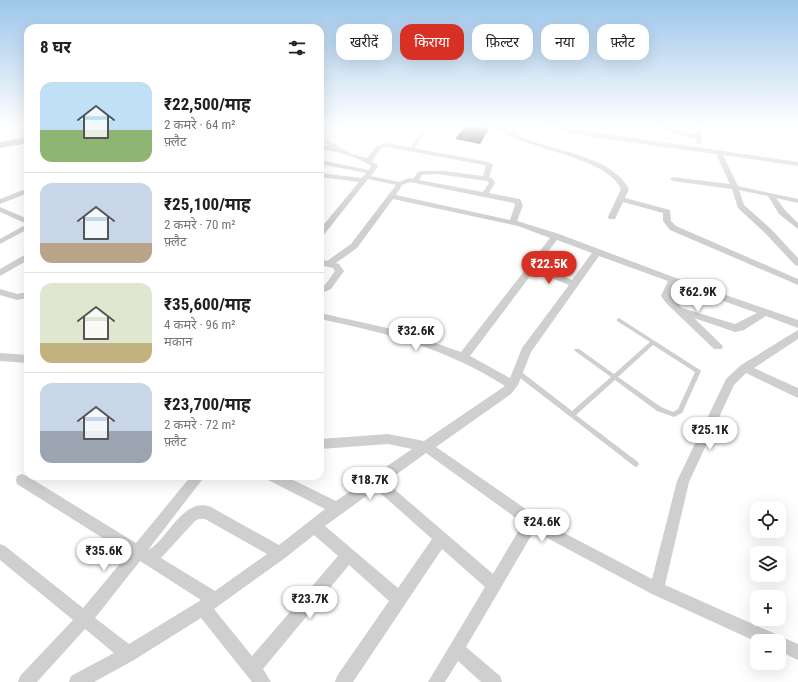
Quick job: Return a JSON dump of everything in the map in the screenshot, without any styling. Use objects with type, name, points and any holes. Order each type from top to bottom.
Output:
[{"type":"street","points":[[324,228],[375,166],[368,161],[355,157]]},
{"type":"street","points":[[368,161],[371,157]]},
{"type":"street","points":[[452,157],[489,164],[490,165],[485,178]]},
{"type":"street","points":[[575,157],[599,166],[614,175],[625,186],[621,199],[612,217]]},
{"type":"street","points":[[721,157],[735,187],[741,206],[768,231],[798,263]]},
{"type":"street","points":[[755,157],[798,164]]},
{"type":"street","points":[[324,163],[400,184]]},
{"type":"street","points":[[415,180],[420,173],[437,174],[447,171],[490,179],[492,183],[485,194]]},
{"type":"street","points":[[324,175],[367,176]]},
{"type":"street","points":[[673,179],[735,187],[798,201]]},
{"type":"street","points":[[330,264],[354,246],[400,184],[404,181],[415,180],[512,199],[519,203],[513,222]]},
{"type":"street","points":[[0,202],[24,192]]},
{"type":"street","points":[[391,196],[513,222],[556,236],[673,280],[798,324]]},
{"type":"street","points":[[771,196],[782,212],[798,227]]},
{"type":"street","points":[[621,199],[667,212],[667,221],[673,228],[798,282]]},
{"type":"street","points":[[1,211],[24,220]]},
{"type":"street","points":[[782,212],[798,216]]},
{"type":"street","points":[[0,242],[24,228]]},
{"type":"street","points":[[462,358],[556,236]]},
{"type":"street","points":[[77,682],[128,654],[209,604],[280,553],[337,508],[507,391],[513,385],[526,351],[598,252]]},
{"type":"street","points":[[0,273],[24,258]]},
{"type":"street","points":[[324,263],[340,268],[340,271],[328,287],[324,289]]},
{"type":"street","points":[[532,267],[574,284]]},
{"type":"street","points":[[673,280],[666,296],[718,346]]},
{"type":"street","points":[[0,292],[18,297],[24,296]]},
{"type":"street","points":[[679,310],[735,328],[741,327],[766,312]]},
{"type":"street","points":[[324,317],[423,342],[478,364],[513,385]]},
{"type":"street","points":[[657,589],[683,481],[730,382],[745,368],[798,334]]},
{"type":"street","points":[[0,357],[24,359]]},
{"type":"street","points":[[745,368],[798,393]]},
{"type":"street","points":[[324,444],[388,439],[427,447],[441,455],[532,522],[657,589],[758,634]]},
{"type":"street","points":[[22,480],[151,560],[209,604],[263,682]]},
{"type":"street","points":[[26,682],[84,619],[196,480]]},
{"type":"street","points":[[280,480],[337,508]]},
{"type":"street","points":[[376,481],[494,585]]},
{"type":"street","points":[[151,560],[190,516],[199,512],[206,512],[280,553]]},
{"type":"street","points":[[436,682],[532,522]]},
{"type":"street","points":[[314,526],[399,599]]},
{"type":"street","points":[[343,682],[441,538]]},
{"type":"street","points":[[0,551],[128,654]]},
{"type":"street","points":[[252,668],[348,555]]},
{"type":"street","points":[[786,646],[798,652]]},
{"type":"street","points":[[456,649],[494,682]]},
{"type":"lane","points":[[577,350],[666,413],[674,415],[680,411],[698,371],[618,320]]},
{"type":"lane","points":[[572,415],[653,342]]},
{"type":"lane","points":[[517,372],[636,464]]}]
